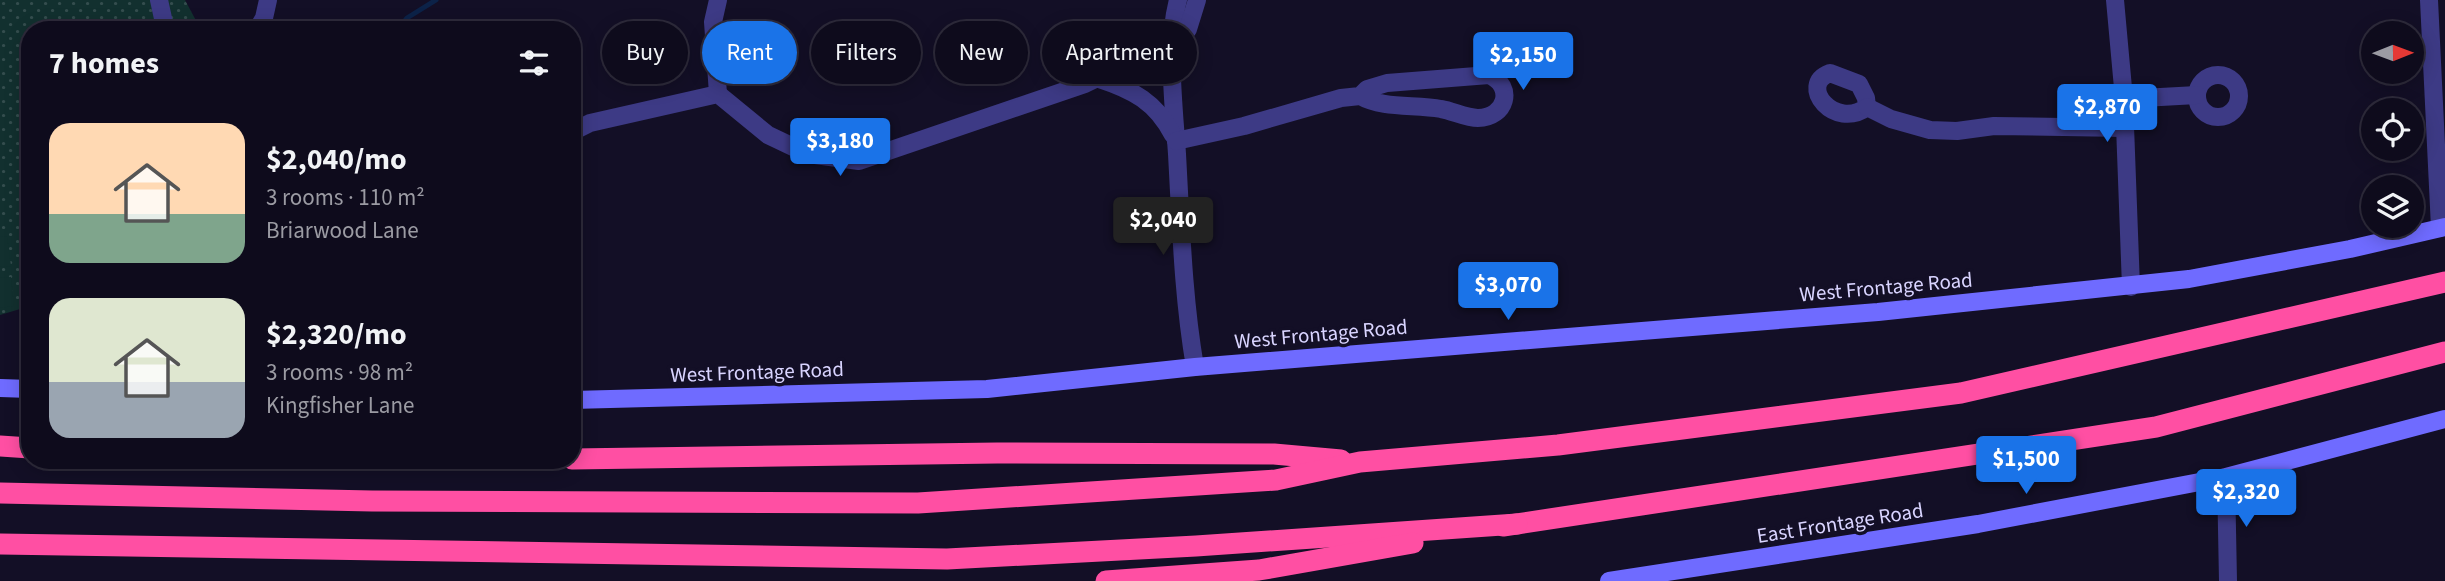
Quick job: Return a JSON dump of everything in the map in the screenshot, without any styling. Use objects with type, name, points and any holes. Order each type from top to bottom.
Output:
[{"type":"highway","points":[[0,493],[386,501],[918,503],[1276,480],[1360,462],[1558,445],[1961,393],[2445,282]]},
{"type":"highway","points":[[1106,581],[1258,570],[1517,524],[2157,427],[2445,352]]},
{"type":"highway","points":[[0,446],[21,447]]},
{"type":"highway","points":[[581,458],[997,453],[1274,454],[1360,462]]},
{"type":"highway","points":[[0,544],[947,559],[1196,546],[1517,524]]},
{"type":"street","points":[[159,0],[164,21]]},
{"type":"street","points":[[263,21],[268,0]]},
{"type":"street","points":[[718,0],[713,22],[718,94],[768,135],[808,154],[859,161],[1084,84]]},
{"type":"street","points":[[1172,21],[1178,0]]},
{"type":"street","points":[[1190,21],[1197,0]]},
{"type":"street","points":[[2115,0],[2124,99],[2131,286]]},
{"type":"street","points":[[2429,0],[2442,227]]},
{"type":"street","points":[[1176,141],[1244,126],[1341,98],[1360,96],[1374,102],[1443,109],[1480,118],[1495,115],[1504,98],[1498,81],[1485,75],[1387,83],[1367,89],[1360,96]]},
{"type":"street","points":[[1112,84],[1134,92],[1152,104],[1166,120],[1176,141]]},
{"type":"street","points":[[1172,84],[1186,317],[1195,367]]},
{"type":"street","points":[[581,129],[590,123],[718,94]]},
{"type":"street","points":[[2124,99],[2197,94]]},
{"type":"street","points":[[1867,107],[1891,119],[1920,128],[1942,131],[1994,126],[2125,128]]},
{"type":"street","name":"West Frontage Road","points":[[581,400],[986,389],[1195,367],[1878,312],[2203,277],[2350,249],[2442,227]]},
{"type":"street","points":[[0,388],[21,389]]},
{"type":"street","name":"East Frontage Road","points":[[1609,581],[1978,524],[2226,477],[2445,419]]},
{"type":"street","points":[[2226,477],[2228,581]]},
{"type":"green space","points":[[0,0],[185,0],[196,21],[21,21],[21,309],[0,315]]},
{"type":"green space","points":[[7,236],[11,266],[0,267],[0,237]]},
{"type":"green space","points":[[11,277],[14,306],[0,308],[0,278]]},
{"type":"waterway","points":[[405,21],[436,0]]}]
